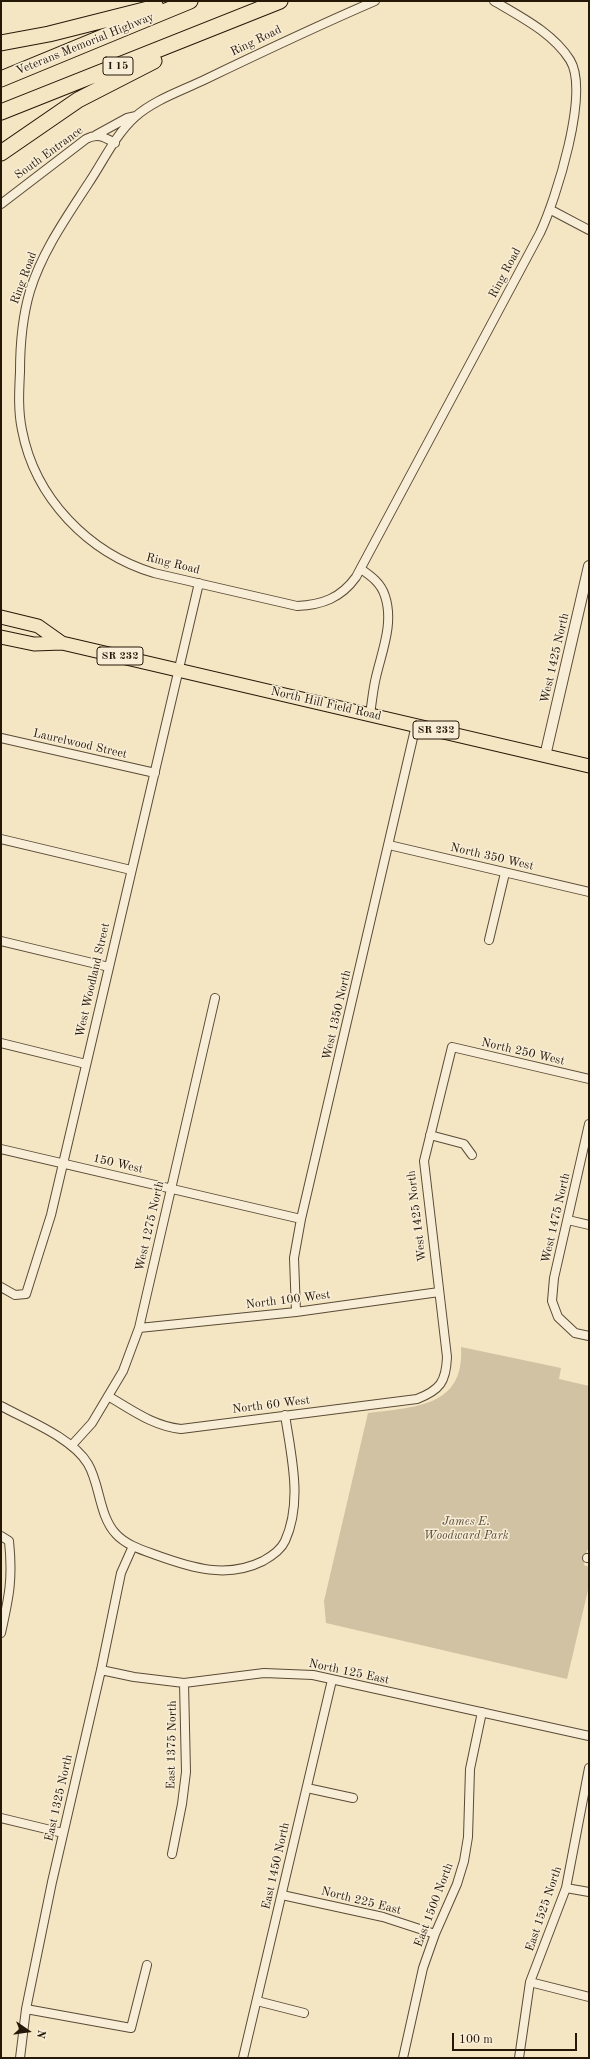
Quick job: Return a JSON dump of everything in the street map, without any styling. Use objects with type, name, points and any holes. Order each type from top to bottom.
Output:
[{"type":"highway","points":[[1,43],[49,34],[178,1]]},
{"type":"highway","name":"Veterans Memorial Highway","points":[[1,79],[190,1]]},
{"type":"highway","name":"I 15","points":[[1,112],[280,1]]},
{"type":"highway","points":[[1,153],[78,100],[235,19]]},
{"type":"main road","name":"SR 232","points":[[1,617],[38,626],[62,643]]},
{"type":"main road","name":"SR 232","points":[[1,638],[34,644],[62,643]]},
{"type":"main road","name":"North Hill Field Road","points":[[62,643],[589,766]]},
{"type":"street","name":"Ring Road","points":[[375,1],[303,32],[160,100],[137,116],[115,143],[48,249],[29,294],[23,319],[19,402],[22,430],[32,463],[42,484],[60,512],[79,532],[112,555],[132,565],[154,573],[290,605],[310,605],[323,603],[336,597],[348,587],[361,569],[506,298],[551,210],[563,165],[577,102],[578,85],[574,68],[567,54],[554,40],[494,1]]},
{"type":"street","points":[[96,135],[127,118],[137,116]]},
{"type":"street","name":"South Entrance","points":[[1,204],[82,142],[96,135],[104,137],[115,143]]},
{"type":"street","points":[[551,210],[589,230]]},
{"type":"street","name":"West 1425 North","points":[[545,756],[589,566]]},
{"type":"street","points":[[361,569],[377,582],[381,588],[385,596],[388,610],[386,639],[376,678],[370,714]]},
{"type":"street","name":"West Woodland Street","points":[[1,1287],[15,1295],[26,1294],[51,1215],[199,584]]},
{"type":"street","name":"West 1350 North","points":[[296,1312],[294,1258],[301,1219],[416,726]]},
{"type":"street","name":"Laurelwood Street","points":[[1,738],[155,773]]},
{"type":"street","points":[[1,839],[131,870]]},
{"type":"street","name":"North 350 West","points":[[389,845],[589,892]]},
{"type":"street","points":[[489,940],[505,873]]},
{"type":"street","points":[[1,941],[109,967]]},
{"type":"street","name":"West 1275 North","points":[[72,1445],[92,1423],[123,1371],[139,1328],[215,998]]},
{"type":"street","points":[[1,1043],[86,1064]]},
{"type":"street","name":"West 1425 North","points":[[440,1384],[446,1371],[447,1357],[424,1161],[452,1047]]},
{"type":"street","name":"North 250 West","points":[[452,1047],[589,1079]]},
{"type":"street","name":"West 1475 North","points":[[589,1124],[554,1278],[552,1301],[558,1317],[575,1333],[589,1336]]},
{"type":"street","points":[[430,1136],[464,1144],[472,1155]]},
{"type":"street","name":"150 West","points":[[1,1149],[301,1219]]},
{"type":"street","points":[[568,1220],[589,1225]]},
{"type":"street","name":"North 100 West","points":[[139,1328],[296,1312],[440,1292]]},
{"type":"street","name":"North 60 West","points":[[108,1396],[153,1422],[167,1427],[181,1429],[417,1398],[432,1393],[440,1384]]},
{"type":"street","points":[[1,1406],[72,1445],[88,1465],[103,1509],[116,1534],[133,1546],[182,1564],[208,1570],[230,1571],[251,1566],[273,1556],[285,1542],[291,1523],[293,1508],[294,1473],[285,1415]]},
{"type":"street","points":[[1,1536],[9,1541],[12,1569],[11,1589],[1,1633]]},
{"type":"street","name":"East 1325 North","points":[[20,2058],[26,2009],[121,1573],[133,1546]]},
{"type":"street","name":"North 125 East","points":[[101,1670],[134,1677],[184,1683],[264,1673],[313,1675],[589,1736]]},
{"type":"street","name":"East 1450 North","points":[[243,2058],[332,1680]]},
{"type":"street","name":"East 1375 North","points":[[172,1854],[182,1804],[186,1772],[184,1683]]},
{"type":"street","name":"East 1500 North","points":[[404,2058],[423,1968],[434,1934],[457,1884],[464,1861],[468,1837],[470,1770],[482,1712]]},
{"type":"street","name":"East 1525 North","points":[[519,2058],[530,1982],[566,1888],[586,1799],[589,1768]]},
{"type":"street","points":[[307,1788],[353,1798]]},
{"type":"street","points":[[1,1818],[64,1833]]},
{"type":"street","points":[[566,1888],[589,1892]]},
{"type":"street","name":"North 225 East","points":[[282,1895],[383,1917],[434,1934]]},
{"type":"street","points":[[26,2009],[131,2028],[147,1965]]},
{"type":"street","points":[[530,1982],[589,1996]]},
{"type":"street","points":[[257,2002],[304,2013]]},
{"type":"green space","name":"James E. Woodward Park","points":[[461,1347],[561,1368],[559,1379],[589,1386],[589,1550],[587,1550],[584,1565],[589,1567],[589,1586],[567,1679],[326,1623],[324,1601],[368,1413],[418,1406],[433,1401],[445,1393],[454,1382],[460,1367]]}]
